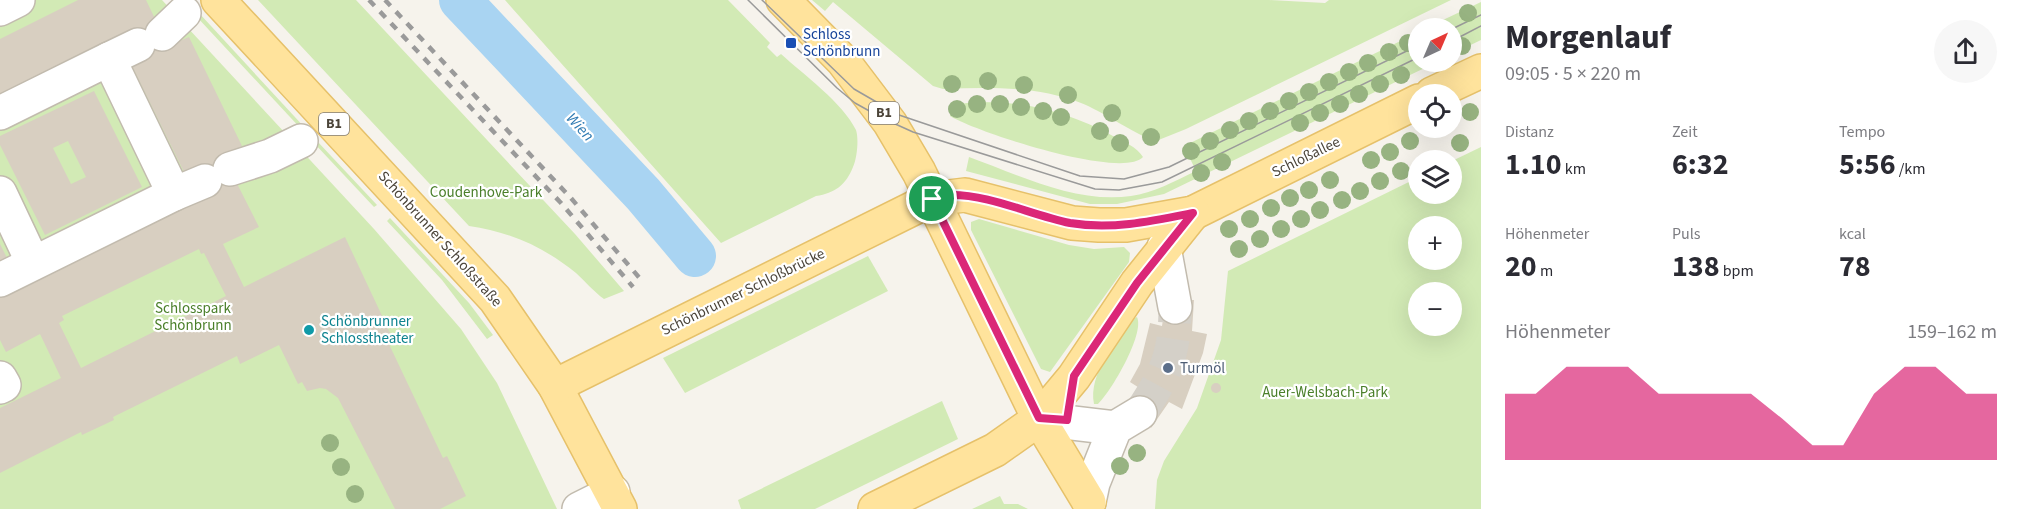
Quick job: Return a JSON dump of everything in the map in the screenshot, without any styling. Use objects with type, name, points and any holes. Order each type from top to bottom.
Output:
[{"type":"main road","name":"Schönbrunner Schloßstraße","points":[[218,0],[473,272],[521,334],[555,386],[617,501]]},
{"type":"main road","name":"B1","points":[[783,0],[820,36],[865,86],[890,123],[1053,419],[1091,506]]},
{"type":"main road","points":[[1452,84],[1481,70]]},
{"type":"main road","name":"Schloßallee","points":[[932,199],[965,195],[1072,223],[1099,225],[1126,225],[1193,213],[1408,106]]},
{"type":"main road","name":"Schönbrunner Schloßbrücke","points":[[555,386],[932,199]]},
{"type":"main road","name":"Schloßallee","points":[[1053,419],[1074,376],[1112,317],[1164,247],[1193,213]]},
{"type":"main road","points":[[875,509],[1053,419]]},
{"type":"lane","points":[[0,9],[18,0]]},
{"type":"lane","points":[[0,113],[109,59],[161,30]]},
{"type":"lane","points":[[109,59],[174,194]]},
{"type":"lane","points":[[0,280],[174,194],[217,175],[270,156],[301,141]]},
{"type":"lane","points":[[0,193],[33,263]]},
{"type":"lane","points":[[1164,247],[1175,307]]},
{"type":"lane","points":[[0,378],[4,385],[0,387]]},
{"type":"lane","points":[[1053,419],[1128,420],[1094,483],[1091,506]]},
{"type":"lane","points":[[579,509],[617,501]]},
{"type":"green space","name":"Schlosspark Schönbrunn","points":[[0,0],[162,0],[374,229],[461,329],[497,383],[557,509],[0,509]]},
{"type":"green space","name":"Coudenhove-Park","points":[[258,0],[356,0],[575,234],[624,291],[604,299],[576,273],[539,248],[499,232],[469,226]]},
{"type":"green space","points":[[505,0],[728,0],[770,43],[767,47],[777,57],[781,54],[832,99],[850,120],[856,130],[857,144],[856,159],[850,173],[839,187],[829,193],[816,196],[721,243]]},
{"type":"green space","points":[[812,0],[1269,0],[1325,3],[1329,0],[1451,0],[1414,18],[1408,18],[1408,21],[1186,129],[1156,141],[1081,103],[1064,97],[1013,89],[943,89],[933,86],[833,2],[825,11]]},
{"type":"green space","points":[[1481,2],[1481,40],[1462,49],[1462,18],[1447,18]]},
{"type":"green space","points":[[199,13],[306,129],[303,131],[196,16]]},
{"type":"green space","points":[[1408,37],[1408,72],[1416,72],[1164,194],[1117,204],[1090,204],[966,171],[969,157],[1069,192],[1090,196],[1131,196],[1164,186],[1196,171],[1184,146]]},
{"type":"green space","points":[[975,102],[1029,106],[1063,114],[1125,142],[1143,157],[1130,162],[1108,163],[1080,158],[1017,142],[950,116],[951,105]]},
{"type":"green space","points":[[317,141],[377,205],[374,207],[314,143]]},
{"type":"green space","name":"Auer-Welsbach-Park","points":[[1481,147],[1481,509],[1155,509],[1157,480],[1164,461],[1197,408],[1221,340],[1228,271],[1408,182],[1408,204],[1462,204],[1462,156]]},
{"type":"green space","points":[[390,218],[469,303],[493,335],[487,339],[442,280],[387,221]]},
{"type":"green space","points":[[979,219],[1069,245],[1094,249],[1124,247],[1130,253],[1129,262],[1050,372],[1041,369],[971,230],[971,222]]},
{"type":"green space","points":[[868,256],[888,291],[685,393],[663,358]]},
{"type":"green space","points":[[1137,317],[1138,325],[1132,349],[1104,398],[1098,404],[1094,404],[1093,393],[1099,370],[1119,338]]},
{"type":"green space","points":[[942,401],[958,439],[815,509],[741,509],[738,500]]},
{"type":"green space","points":[[1000,496],[1004,504],[1018,504],[1028,509],[972,509]]},
{"type":"building","points":[[78,0],[146,0],[168,46],[189,37],[242,146],[223,156],[259,227],[223,244],[244,287],[345,237],[392,337],[387,340],[443,458],[447,456],[466,496],[440,509],[395,509],[338,398],[326,389],[307,391],[302,382],[298,384],[279,345],[240,364],[237,356],[113,417],[114,420],[82,435],[81,432],[0,473],[0,408],[61,378],[40,334],[6,352],[0,340],[0,282],[185,174],[131,64],[0,99],[0,39]],"holes":[[[199,249],[201,254],[204,253],[226,296],[81,368],[59,323],[64,320],[62,316]]]},
{"type":"building","points":[[94,91],[142,187],[45,235],[0,145],[0,136]],"holes":[[[68,141],[86,177],[71,184],[53,148]]]},
{"type":"building","points":[[0,244],[9,262],[0,266]]},
{"type":"building","name":"Turmöl","points":[[1185,300],[1194,300],[1192,331],[1207,334],[1203,353],[1182,409],[1169,402],[1151,428],[1135,401],[1141,389],[1130,382],[1140,364],[1150,323],[1162,326],[1164,313]]},
{"type":"building","points":[[1216,383],[1221,388],[1216,393],[1211,388]]},
{"type":"waterway","name":"Wien","points":[[460,0],[643,194],[695,256]]},
{"type":"tunnel","points":[[1140,413],[1156,387],[1171,351],[1175,307]]},
{"type":"tram line","points":[[748,0],[837,88],[855,103],[882,118],[913,132],[1095,189],[1119,190],[1162,182],[1408,62]]},
{"type":"tram line","points":[[762,0],[854,89],[899,115],[1080,176],[1124,179],[1169,167],[1408,50]]},
{"type":"tram line","points":[[1462,24],[1481,15]]},
{"type":"tram line","points":[[1462,36],[1481,26]]},
{"type":"railway","points":[[369,0],[561,203],[633,287]]},
{"type":"railway","points":[[385,0],[570,197],[643,282]]},
{"type":"place","name":"Schloss Schönbrunn","points":[[791,43]]},
{"type":"place","name":"Schönbrunner Schlosstheater","points":[[309,330]]},
{"type":"place","name":"Turmöl","points":[[1168,368]]},
{"type":"route","points":[[949,195],[965,195],[1072,223],[1099,225],[1126,225],[1193,213],[1164,247],[1112,317],[1074,376],[1067,420],[1039,418],[932,199],[949,195]]}]
